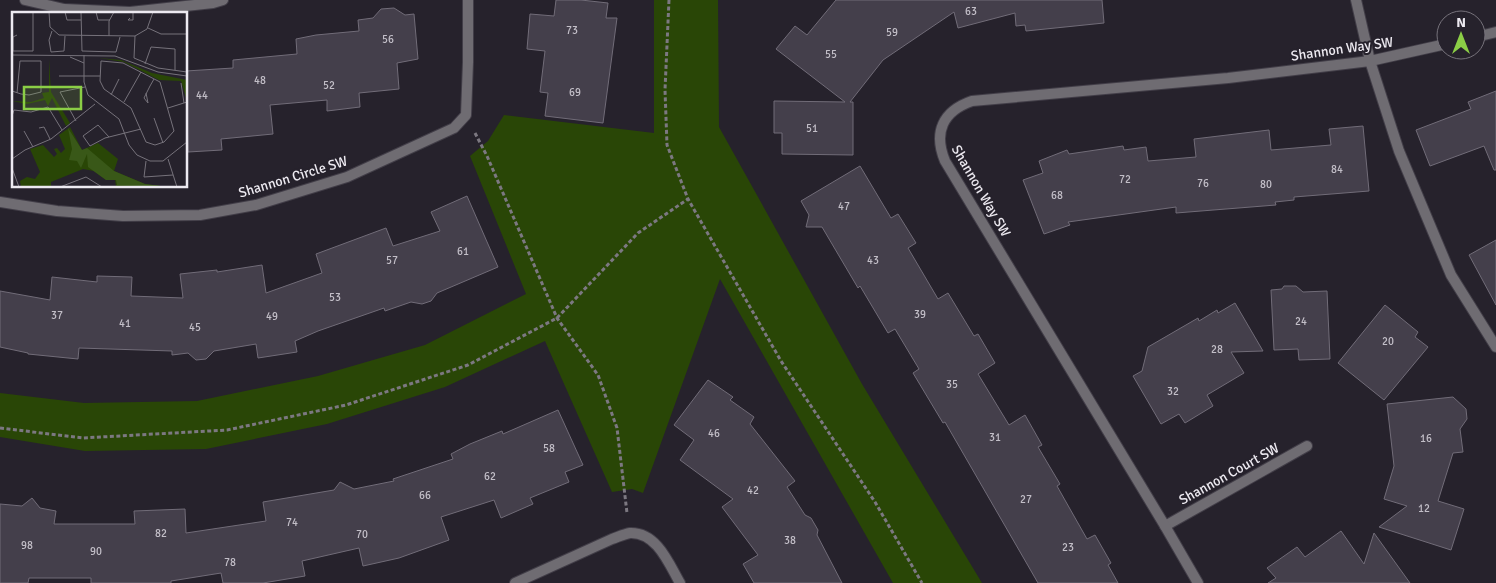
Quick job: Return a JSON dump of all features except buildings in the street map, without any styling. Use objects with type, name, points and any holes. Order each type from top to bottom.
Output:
[{"type":"street","points":[[25,0],[130,12],[213,3],[223,0]]},
{"type":"street","points":[[466,115],[468,0]]},
{"type":"street","points":[[1356,0],[1370,61],[1399,151],[1451,275],[1496,348]]},
{"type":"street","name":"Shannon Way SW","points":[[1198,583],[945,161],[941,151],[941,129],[953,110],[962,104],[972,101],[1228,78],[1370,61],[1436,46]]},
{"type":"street","name":"Shannon Circle SW","points":[[0,202],[57,211],[123,216],[200,215],[256,205],[347,177],[454,128],[466,115]]},
{"type":"street","name":"Shannon Court SW","points":[[1165,526],[1307,446]]},
{"type":"street","points":[[514,583],[628,533],[640,534],[649,538],[663,553],[680,583]]},
{"type":"path","points":[[669,0],[665,90],[667,145],[688,199],[781,361],[875,502],[922,583]]},
{"type":"path","points":[[466,115],[487,156],[557,318],[598,374],[617,428],[628,533]]},
{"type":"path","points":[[0,428],[83,438],[227,430],[346,405],[468,365],[557,318],[638,233],[688,199]]},
{"type":"green space","points":[[654,0],[718,0],[719,127],[862,384],[982,583],[893,583],[720,279],[643,493],[632,489],[612,492],[545,341],[445,387],[327,424],[206,449],[85,451],[0,437],[0,393],[84,403],[197,401],[318,376],[425,345],[526,294],[470,156],[488,141],[504,115],[654,133]]}]
